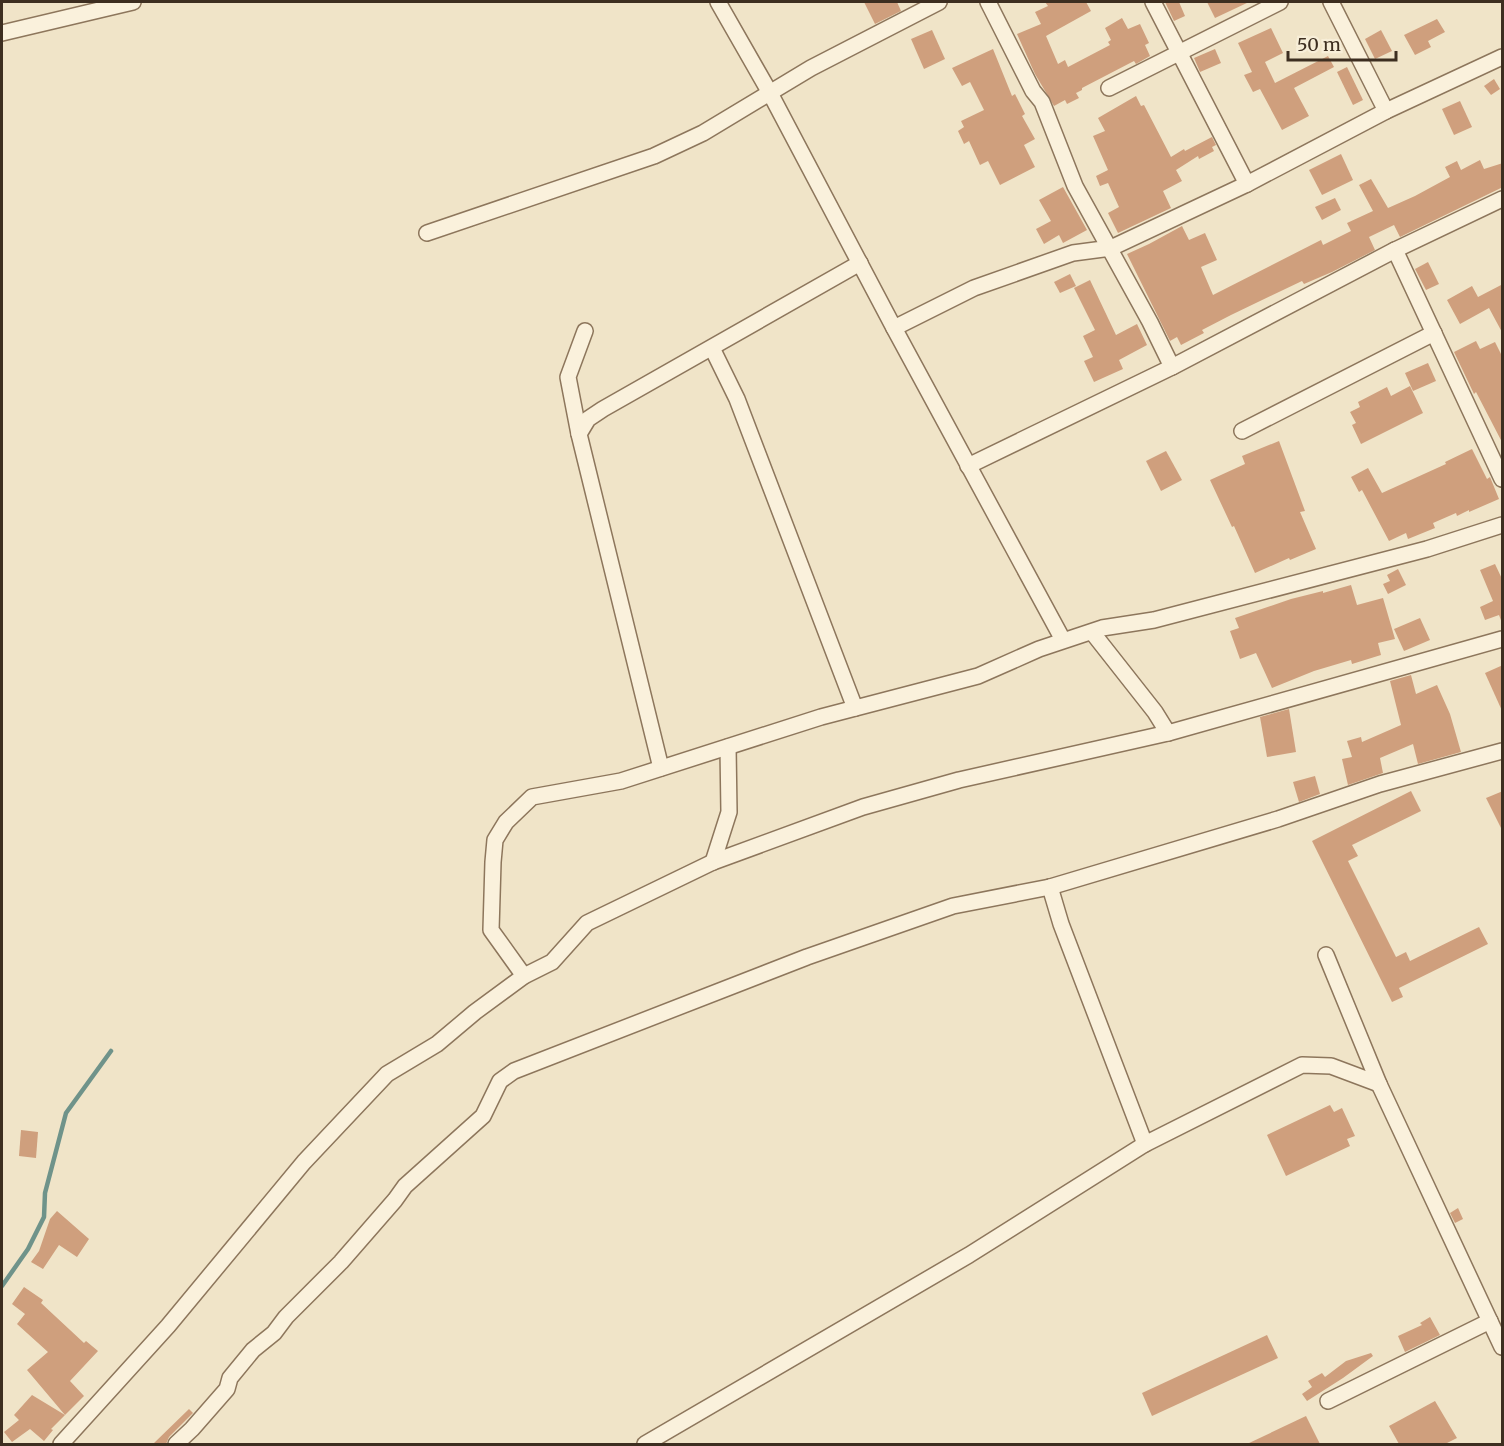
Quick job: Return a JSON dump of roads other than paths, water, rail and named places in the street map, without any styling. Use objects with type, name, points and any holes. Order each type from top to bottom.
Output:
[{"type":"street","points":[[2,33],[133,2]]},
{"type":"street","points":[[718,2],[770,93],[1063,640]]},
{"type":"street","points":[[427,233],[654,156],[703,133],[812,68],[939,2]]},
{"type":"street","points":[[988,2],[1034,91],[1042,102],[1075,186],[1111,248],[1172,367]]},
{"type":"street","points":[[1153,2],[1247,184]]},
{"type":"street","points":[[1109,88],[1280,2]]},
{"type":"street","points":[[1330,2],[1386,111]]},
{"type":"street","points":[[894,328],[974,288],[1073,253],[1111,248],[1247,184],[1386,111],[1503,57]]},
{"type":"street","points":[[968,466],[1172,367],[1395,250],[1503,199]]},
{"type":"street","points":[[1395,250],[1503,479]]},
{"type":"street","points":[[579,434],[588,419],[860,264]]},
{"type":"street","points":[[585,330],[568,377],[579,434],[661,768]]},
{"type":"street","points":[[1242,431],[1434,333]]},
{"type":"street","points":[[711,348],[737,399],[855,708]]},
{"type":"street","points":[[524,976],[491,930],[495,840],[506,822],[532,797],[621,781],[855,708],[978,676],[1063,640],[1154,620],[1427,549],[1503,525]]},
{"type":"street","points":[[1092,632],[1155,712],[1168,733]]},
{"type":"street","points":[[61,1444],[168,1326],[304,1162],[387,1074],[437,1044],[475,1012],[524,976],[552,962],[587,923],[713,862],[863,807],[958,780],[1168,733],[1503,639]]},
{"type":"street","points":[[713,862],[729,812],[728,747]]},
{"type":"street","points":[[176,1444],[227,1389],[230,1378],[253,1350],[274,1333],[286,1317],[341,1262],[405,1186],[483,1116],[500,1081],[514,1071],[807,957],[953,906],[1050,887],[1278,819],[1380,784],[1503,751]]},
{"type":"street","points":[[1050,887],[1061,924],[1145,1143]]},
{"type":"street","points":[[1326,955],[1378,1084],[1503,1347]]},
{"type":"street","points":[[645,1444],[969,1255],[1145,1143],[1302,1065],[1332,1066],[1378,1084]]},
{"type":"street","points":[[1328,1401],[1490,1321]]},
{"type":"waterway","points":[[2,1286],[28,1249],[44,1217],[45,1193],[66,1113],[111,1051]]}]
